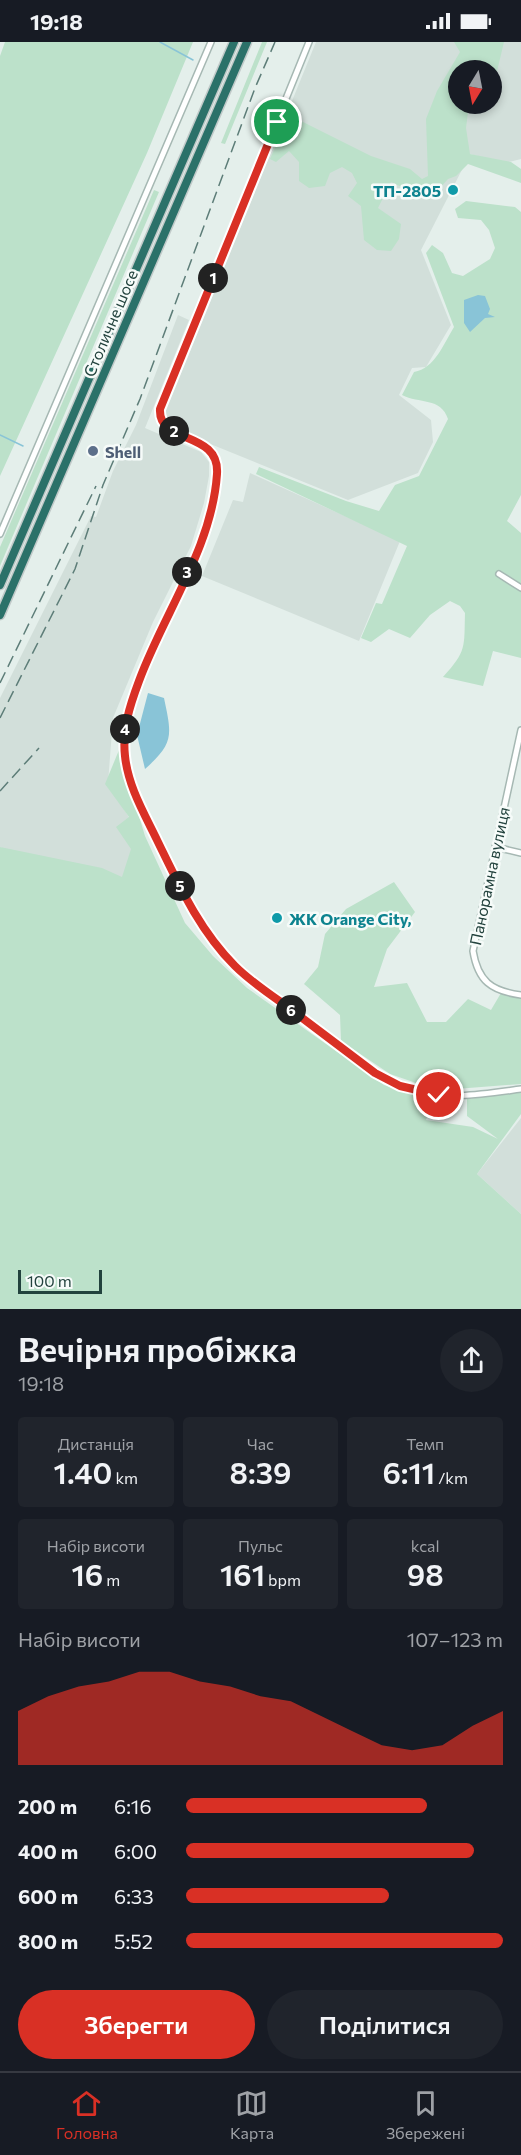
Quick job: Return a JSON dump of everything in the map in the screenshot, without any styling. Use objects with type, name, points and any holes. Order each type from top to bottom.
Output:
[{"type":"highway","name":"Столичне шосе","points":[[0,585],[234,42]]},
{"type":"highway","name":"Столичне шосе","points":[[0,615],[247,42]]},
{"type":"street","name":"Столичне шосе","points":[[0,534],[211,42]]},
{"type":"street","points":[[309,42],[162,403],[162,420],[169,429],[208,448],[216,461],[217,476],[200,544],[134,696],[126,723],[124,745],[127,766],[136,797],[185,898],[207,934],[235,966],[387,1080],[413,1090],[439,1095],[466,1096],[521,1089]]},
{"type":"street","points":[[499,574],[521,588]]},
{"type":"street","name":"Панорамна вулиця","points":[[521,730],[475,939],[476,969],[493,987],[521,995]]},
{"type":"street","points":[[495,847],[521,852]]},
{"type":"shaded area","points":[[316,42],[521,42],[521,159],[505,163],[470,154],[421,250],[451,325],[426,367],[412,368],[399,395],[431,420],[433,442],[418,473],[348,500],[166,426],[165,413]]},
{"type":"shaded area","points":[[178,315],[189,320],[145,428],[201,452],[209,462],[209,476],[204,503],[191,546],[153,622],[113,718],[108,783],[147,847],[151,911],[0,847],[0,698],[91,516],[96,517],[113,471],[136,425]]},
{"type":"shaded area","points":[[250,473],[400,541],[359,641],[202,576],[233,500],[243,502]]},
{"type":"shaded area","points":[[521,1118],[521,1214],[477,1174]]},
{"type":"green space","points":[[5,42],[193,42],[147,153],[0,476],[0,56]]},
{"type":"green space","points":[[262,42],[267,42],[225,144],[221,143]]},
{"type":"green space","points":[[454,42],[504,42],[500,60],[455,60],[460,52]]},
{"type":"green space","points":[[448,72],[448,114],[468,114],[466,128],[470,154],[511,162],[521,169],[521,183],[468,164],[456,176],[448,179],[429,200],[391,182],[378,208],[401,224],[399,239],[391,251],[377,250],[364,240],[361,206],[348,196],[357,183],[352,173],[342,167],[330,173],[325,186],[309,188],[299,181],[299,162],[289,151],[276,162],[270,159],[289,115],[371,156],[410,169],[422,179],[428,176],[426,119],[437,91]]},
{"type":"green space","points":[[154,190],[159,192],[0,566],[0,547]]},
{"type":"green space","points":[[466,201],[515,207],[521,212],[521,495],[507,521],[521,533],[521,658],[493,651],[483,686],[443,677],[456,661],[464,641],[465,613],[460,606],[450,601],[430,615],[410,638],[389,629],[371,642],[361,638],[376,603],[382,604],[407,546],[256,474],[259,467],[346,501],[379,511],[395,485],[419,476],[448,419],[445,412],[435,404],[402,395],[414,372],[428,366],[433,361],[454,327],[426,253],[432,245],[443,253],[452,273],[463,276],[490,259],[495,248],[489,230],[481,220],[458,218],[455,209]]},
{"type":"green space","points":[[119,750],[145,836],[185,923],[213,956],[247,988],[384,1085],[432,1100],[426,1120],[473,1127],[498,1139],[467,1116],[467,1099],[521,1092],[521,1114],[477,1174],[521,1214],[521,1309],[0,1309],[0,847],[102,868],[122,877],[131,849],[116,827],[129,817],[105,784]]},
{"type":"green space","points":[[394,882],[415,912],[387,949],[374,987],[407,983],[427,1022],[446,1022],[468,999],[491,1010],[501,993],[521,996],[521,1084],[443,1090],[390,1074],[341,1041],[340,1015],[304,984],[318,967],[325,934],[346,909]]},
{"type":"water","points":[[478,295],[485,296],[490,309],[488,314],[495,317],[485,318],[470,332],[464,323],[464,300]]},
{"type":"water","points":[[148,693],[164,698],[169,730],[166,745],[145,769],[137,735]]},
{"type":"waterway","points":[[160,42],[193,60]]},
{"type":"waterway","points":[[0,435],[23,446]]},
{"type":"railway","points":[[0,718],[75,569],[103,485],[140,399],[255,88],[275,42]]},
{"type":"railway","points":[[0,683],[96,486]]},
{"type":"railway","points":[[0,791],[39,748]]},
{"type":"place","name":"ТП-2805","points":[[453,190]]},
{"type":"place","name":"Shell","points":[[93,451]]},
{"type":"place","name":"ЖК Orange City,","points":[[277,918]]},
{"type":"route","points":[[277,122],[160,409],[162,420],[169,429],[208,448],[216,461],[217,476],[200,544],[134,696],[126,723],[125,755],[136,797],[185,898],[207,934],[235,966],[375,1073],[400,1086],[439,1095]]}]
